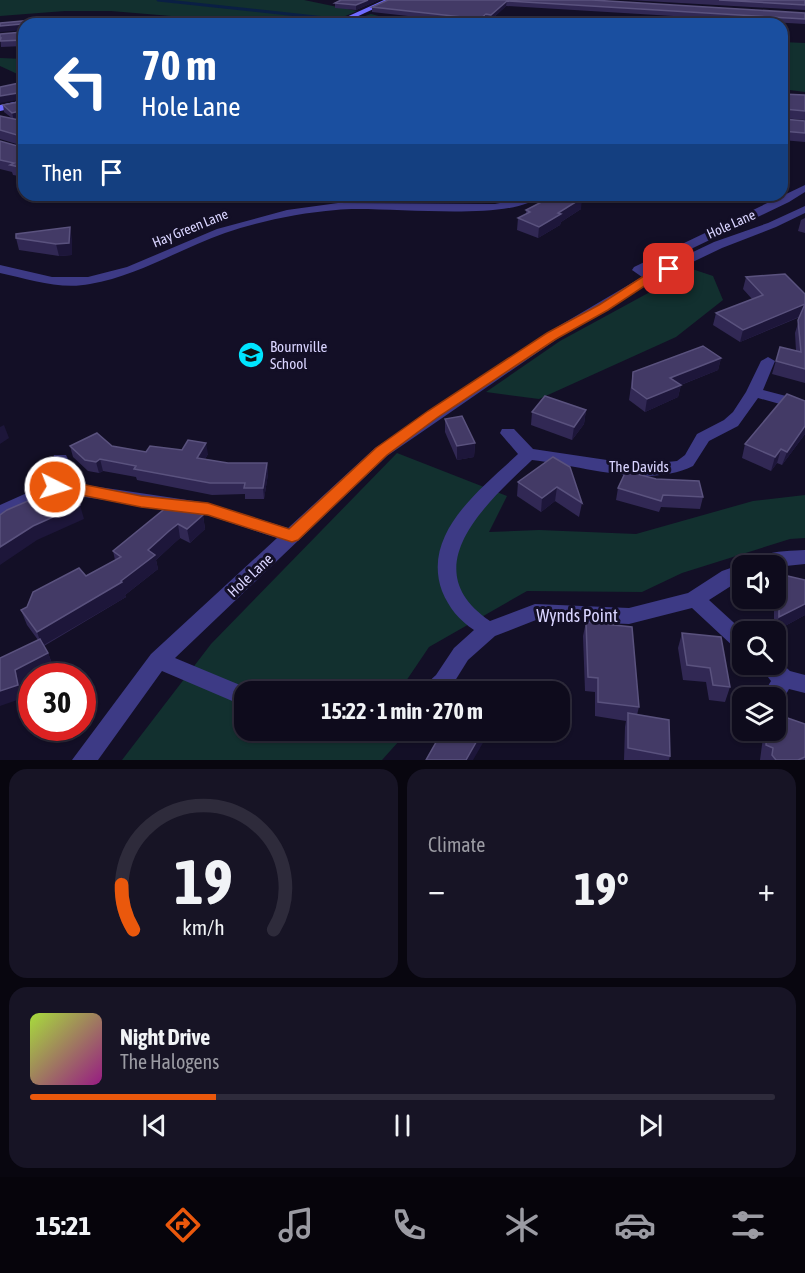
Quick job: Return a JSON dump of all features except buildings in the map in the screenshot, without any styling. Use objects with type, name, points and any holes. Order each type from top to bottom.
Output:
[{"type":"street","points":[[349,18],[390,0]]},
{"type":"street","points":[[0,108],[18,104]]},
{"type":"street","name":"Hole Lane","points":[[788,197],[805,188]]},
{"type":"street","name":"Hay Green Lane","points":[[0,269],[52,281],[88,281],[131,270],[228,229],[286,213],[338,206],[408,201]]},
{"type":"street","name":"Hay Green Lane","points":[[432,201],[495,207],[523,201]]},
{"type":"street","name":"Hole Lane","points":[[651,277],[638,270],[678,248],[780,201]]},
{"type":"street","name":"Hole Lane","points":[[84,760],[158,660],[381,452],[552,336],[651,277],[718,245],[772,225],[805,209]]},
{"type":"street","name":"The Davids","points":[[528,454],[613,467],[660,469],[684,465],[693,457],[698,442],[707,434],[733,421],[753,392],[768,361]]},
{"type":"street","points":[[753,392],[805,406]]},
{"type":"street","points":[[488,630],[466,614],[455,601],[448,579],[447,553],[456,530],[528,454],[508,433]]},
{"type":"street","points":[[55,487],[60,459]]},
{"type":"street","points":[[0,512],[55,487],[208,509],[292,536]]},
{"type":"street","points":[[786,559],[805,557]]},
{"type":"street","name":"Wynds Point","points":[[445,681],[461,654],[488,630],[535,612],[628,616],[695,599],[732,575]]},
{"type":"street","points":[[695,599],[732,633]]},
{"type":"street","points":[[158,660],[234,692]]},
{"type":"green space","points":[[0,0],[304,0],[357,11],[341,18],[187,18],[111,11],[65,11],[0,16]]},
{"type":"green space","points":[[371,14],[386,18],[359,18]]},
{"type":"green space","points":[[788,42],[805,43],[805,92],[788,90]]},
{"type":"green space","points":[[0,58],[18,59],[18,74],[0,66]]},
{"type":"green space","points":[[689,268],[713,276],[723,300],[676,337],[539,399],[486,392],[560,341]]},
{"type":"green space","points":[[397,453],[507,496],[489,532],[539,530],[636,534],[753,501],[805,495],[805,538],[790,539],[739,555],[732,555],[732,557],[682,573],[642,592],[527,591],[429,647],[406,681],[234,681],[234,741],[399,741],[382,760],[122,760],[211,644]]},
{"type":"waterway","points":[[158,0],[325,18]]},
{"type":"place","name":"Bournville School","points":[[251,355]]},
{"type":"route","points":[[55,487],[208,509],[292,536],[381,452],[433,414],[552,336],[651,277],[669,269]]}]
